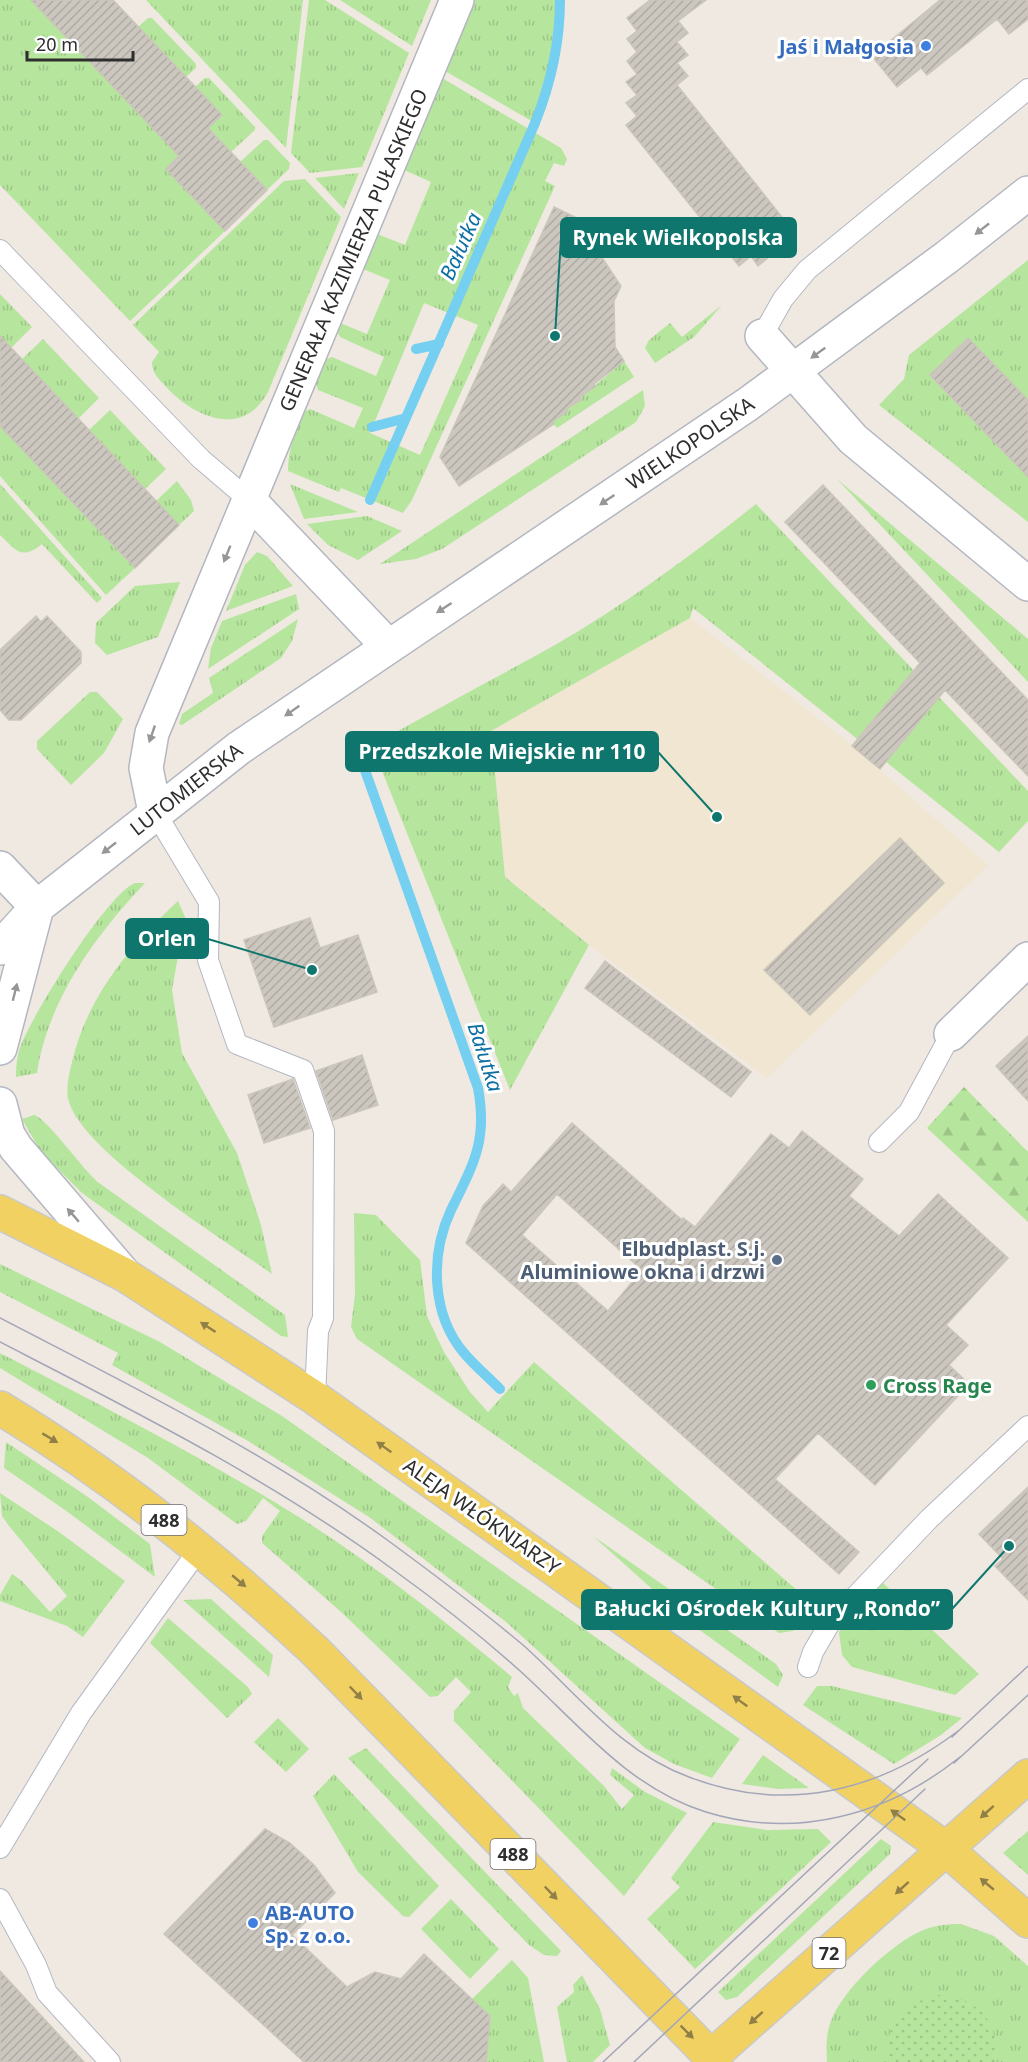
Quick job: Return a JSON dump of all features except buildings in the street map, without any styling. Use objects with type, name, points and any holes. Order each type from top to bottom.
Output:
[{"type":"main road","name":"ALEJA WŁÓKNIARZY","points":[[0,1212],[124,1275],[315,1398],[946,1849],[1028,1921]]},
{"type":"main road","name":"488","points":[[0,1408],[70,1451],[200,1548],[315,1651],[711,2060]]},
{"type":"main road","name":"72","points":[[711,2060],[1028,1776]]},
{"type":"street","name":"GENERAŁA KAZIMIERZA PUŁASKIEGO","points":[[155,812],[147,768],[152,733],[457,0]]},
{"type":"street","name":"WIELKOPOLSKA","points":[[340,677],[637,480],[792,372],[947,257],[1028,193]]},
{"type":"street","points":[[762,336],[853,439],[1028,584]]},
{"type":"street","points":[[249,500],[387,645]]},
{"type":"street","name":"LUTOMIERSKA","points":[[0,948],[37,907],[155,812],[239,748],[340,677]]},
{"type":"street","points":[[0,868],[37,907],[0,1048]]},
{"type":"street","name":"LUTOMIERSKA","points":[[0,926],[37,907]]},
{"type":"street","points":[[951,1034],[1028,959]]},
{"type":"street","points":[[0,1104],[8,1135],[16,1148],[124,1275]]},
{"type":"lane","points":[[762,336],[783,299],[807,270],[1028,89]]},
{"type":"lane","points":[[0,250],[201,459],[249,500]]},
{"type":"lane","points":[[155,812],[208,902],[208,960],[237,1044],[303,1070],[324,1131],[323,1318],[318,1331],[315,1398]]},
{"type":"lane","points":[[879,1142],[909,1112],[951,1034]]},
{"type":"lane","points":[[808,1667],[813,1652],[830,1623],[929,1519],[1028,1426]]},
{"type":"lane","points":[[0,1848],[81,1713],[200,1548]]},
{"type":"lane","points":[[0,1899],[36,1965],[47,1993],[110,2062]]},
{"type":"shaded area","points":[[690,618],[843,738],[988,865],[767,1078],[589,945],[505,877],[491,731]]},
{"type":"green space","points":[[0,0],[31,0],[179,156],[166,169],[225,231],[130,321],[0,185]]},
{"type":"green space","points":[[146,0],[303,0],[286,148]]},
{"type":"green space","points":[[309,0],[325,0],[409,53],[362,167],[310,173],[291,153]]},
{"type":"green space","points":[[340,0],[431,0],[412,46]]},
{"type":"green space","points":[[475,0],[560,0],[553,63],[546,93],[535,123],[445,71]]},
{"type":"green space","points":[[148,18],[152,18],[196,64],[196,68],[186,77],[138,27]]},
{"type":"green space","points":[[205,78],[209,78],[255,127],[255,130],[231,152],[208,128],[222,115],[195,87]]},
{"type":"green space","points":[[442,78],[561,148],[567,159],[564,166],[554,163],[545,181],[555,186],[412,500],[403,513],[341,488],[339,492],[288,471],[288,463],[303,412],[310,409],[354,428],[363,408],[318,390],[316,383],[325,360],[332,357],[376,376],[384,357],[340,337],[337,331],[340,323],[367,334],[390,280],[363,269],[377,234],[405,245],[431,182],[404,170]],"holes":[[[424,303],[478,325],[420,455],[370,433]]]},
{"type":"green space","points":[[264,140],[268,140],[290,163],[289,169],[267,190],[240,162]]},
{"type":"green space","points":[[359,173],[344,209],[315,178]]},
{"type":"green space","points":[[305,179],[341,217],[268,392],[258,406],[246,415],[233,419],[219,419],[205,415],[179,399],[159,380],[153,370],[152,362],[159,352],[133,325],[284,181]]},
{"type":"green space","points":[[1028,260],[1028,522],[879,405],[904,379],[909,355]]},
{"type":"green space","points":[[0,294],[32,327],[11,348],[0,336]]},
{"type":"green space","points":[[722,305],[694,337],[655,363],[645,348],[649,340],[670,323],[682,337]]},
{"type":"green space","points":[[43,339],[99,398],[78,419],[22,359]]},
{"type":"green space","points":[[624,361],[634,377],[557,428],[552,422]]},
{"type":"green space","points":[[643,390],[645,406],[636,422],[442,549],[416,559],[380,564]]},
{"type":"green space","points":[[110,410],[166,469],[145,489],[89,430]]},
{"type":"green space","points":[[0,426],[135,568],[106,595],[0,476]]},
{"type":"green space","points":[[837,479],[1028,639],[1028,682]]},
{"type":"green space","points":[[177,481],[191,500],[194,511],[179,525],[156,501]]},
{"type":"green space","points":[[0,484],[102,598],[97,603],[42,544],[29,552],[19,552],[0,535]]},
{"type":"green space","points":[[290,484],[358,512],[304,519]]},
{"type":"green space","points":[[756,504],[1028,791],[1028,821],[999,852],[693,608],[690,618],[491,731],[505,877],[589,945],[510,1090],[372,746],[555,645],[607,613],[708,542]]},
{"type":"green space","points":[[367,516],[402,531],[358,560],[328,545],[307,524]]},
{"type":"green space","points":[[257,552],[267,556],[293,586],[226,611],[245,565]]},
{"type":"green space","points":[[180,582],[158,637],[107,655],[95,643],[96,623],[135,586]]},
{"type":"green space","points":[[296,594],[299,609],[208,669],[211,648],[222,621]]},
{"type":"green space","points":[[298,619],[292,641],[281,658],[182,725],[179,724],[182,714],[213,693],[209,678]]},
{"type":"green space","points":[[90,692],[97,692],[123,719],[104,753],[71,785],[37,749],[37,741]]},
{"type":"green space","points":[[135,883],[145,883],[126,903],[92,947],[76,970],[63,995],[51,1020],[37,1073],[16,1077],[21,1045],[55,983],[107,909]]},
{"type":"green space","points":[[178,901],[185,917],[172,990],[182,1053],[237,1153],[261,1225],[272,1274],[159,1195],[128,1170],[80,1123],[69,1102],[67,1087],[72,1062],[79,1038],[99,994],[143,936]]},
{"type":"green space","points":[[964,1087],[1028,1152],[1028,1222],[927,1128]]},
{"type":"green space","points":[[34,1115],[47,1125],[99,1183],[285,1315],[288,1337],[281,1336],[82,1193],[41,1152],[22,1119]]},
{"type":"green space","points":[[354,1213],[376,1215],[420,1260],[427,1316],[444,1352],[470,1392],[488,1412],[534,1362],[814,1605],[793,1631],[779,1633],[357,1339],[351,1327],[355,1294]]},
{"type":"green space","points":[[0,1264],[160,1342],[282,1416],[740,1739],[712,1778],[674,1764],[645,1748],[506,1622],[369,1517],[248,1441],[112,1365],[118,1353],[0,1292]]},
{"type":"green space","points":[[0,1353],[228,1475],[330,1537],[383,1575],[512,1677],[508,1687],[514,1696],[518,1693],[523,1708],[604,1786],[622,1809],[634,1795],[610,1775],[612,1768],[645,1792],[687,1813],[624,1896],[454,1721],[454,1711],[471,1692],[456,1677],[438,1696],[430,1697],[340,1611],[262,1543],[262,1536],[280,1511],[263,1498],[246,1521],[237,1524],[148,1458],[0,1368]]},
{"type":"green space","points":[[6,1442],[88,1497],[150,1544],[155,1577],[4,1468]]},
{"type":"green space","points":[[0,1493],[59,1532],[125,1581],[83,1637],[67,1626],[0,1601],[0,1595],[12,1574],[22,1581],[50,1612],[67,1596],[2,1516]]},
{"type":"green space","points":[[593,1536],[776,1664],[783,1675],[778,1687],[690,1623]]},
{"type":"green space","points":[[883,1583],[979,1674],[955,1695],[852,1667],[842,1655],[839,1632]]},
{"type":"green space","points":[[211,1599],[273,1655],[269,1677],[183,1600]]},
{"type":"green space","points":[[168,1618],[248,1687],[252,1694],[227,1718],[150,1643]]},
{"type":"green space","points":[[817,1686],[832,1686],[962,1718],[941,1735],[894,1764],[803,1705]]},
{"type":"green space","points":[[278,1718],[309,1749],[286,1772],[254,1742]]},
{"type":"green space","points":[[366,1748],[561,1951],[557,1956],[544,1955],[529,1945],[348,1758]]},
{"type":"green space","points":[[763,1755],[809,1788],[778,1789],[742,1784]]},
{"type":"green space","points":[[334,1774],[439,1886],[409,1917],[403,1916],[358,1872],[313,1796]]},
{"type":"green space","points":[[713,1822],[767,1830],[818,1829],[831,1842],[695,1969],[647,1919],[680,1887],[671,1878]]},
{"type":"green space","points":[[1028,1831],[1028,1875],[1003,1853]]},
{"type":"green space","points":[[881,1839],[891,1846],[890,1854],[737,1997],[726,2000],[718,1992]]},
{"type":"green space","points":[[451,1899],[499,1949],[470,1979],[421,1929]]},
{"type":"green space","points":[[961,1924],[994,1936],[1028,1966],[1028,2062],[827,2062],[827,2041],[831,2021],[846,1995],[869,1969],[896,1946],[921,1931],[941,1925]]},
{"type":"green space","points":[[512,1960],[528,1978],[544,2062],[486,2062],[490,2016],[472,1999]]},
{"type":"green space","points":[[582,1975],[600,2009],[610,2045],[593,2062],[567,2062],[557,2007],[574,1992],[573,1985]]},
{"type":"green space","points":[[938,1995],[965,2001],[984,2014],[994,2034],[996,2062],[889,2062],[887,2049],[889,2038],[898,2018],[916,2003]]},
{"type":"waterway","name":"Bałutka","points":[[370,500],[535,123],[554,63],[560,0]]},
{"type":"waterway","points":[[416,349],[439,344]]},
{"type":"waterway","points":[[372,427],[406,418]]},
{"type":"waterway","name":"Bałutka","points":[[361,759],[478,1088],[481,1107],[480,1138],[472,1166],[444,1227],[437,1265],[437,1284],[445,1321],[453,1338],[468,1358],[500,1389]]},
{"type":"tram line","points":[[0,1318],[199,1422],[344,1510],[424,1567],[523,1645],[620,1737],[664,1766],[689,1777],[725,1788],[760,1794],[795,1795],[830,1791],[863,1782],[896,1769],[958,1731]]},
{"type":"tram line","points":[[0,1342],[252,1477],[348,1538],[427,1595],[489,1644],[605,1752],[652,1787],[678,1801],[706,1812],[740,1820],[774,1823],[807,1822],[840,1817],[903,1794],[960,1757]]},
{"type":"tram line","points":[[952,1737],[1028,1666]]},
{"type":"tram line","points":[[954,1763],[1028,1695]]},
{"type":"tram line","points":[[603,2062],[928,1759]]},
{"type":"tram line","points":[[634,2062],[925,1789]]},
{"type":"place","name":"Jaś i Małgosia","points":[[926,46]]},
{"type":"place","name":"Rynek Wielkopolska","points":[[555,336]]},
{"type":"place","name":"Przedszkole Miejskie nr 110","points":[[717,817]]},
{"type":"place","name":"Orlen","points":[[312,970]]},
{"type":"place","name":"Elbudplast. S.j. Aluminiowe okna i drzwi","points":[[777,1260]]},
{"type":"place","name":"Cross Rage","points":[[871,1385]]},
{"type":"place","name":"Bałucki Ośrodek Kultury „Rondo”","points":[[1009,1546]]},
{"type":"place","name":"AB-AUTO Sp. z o.o.","points":[[253,1923]]}]
